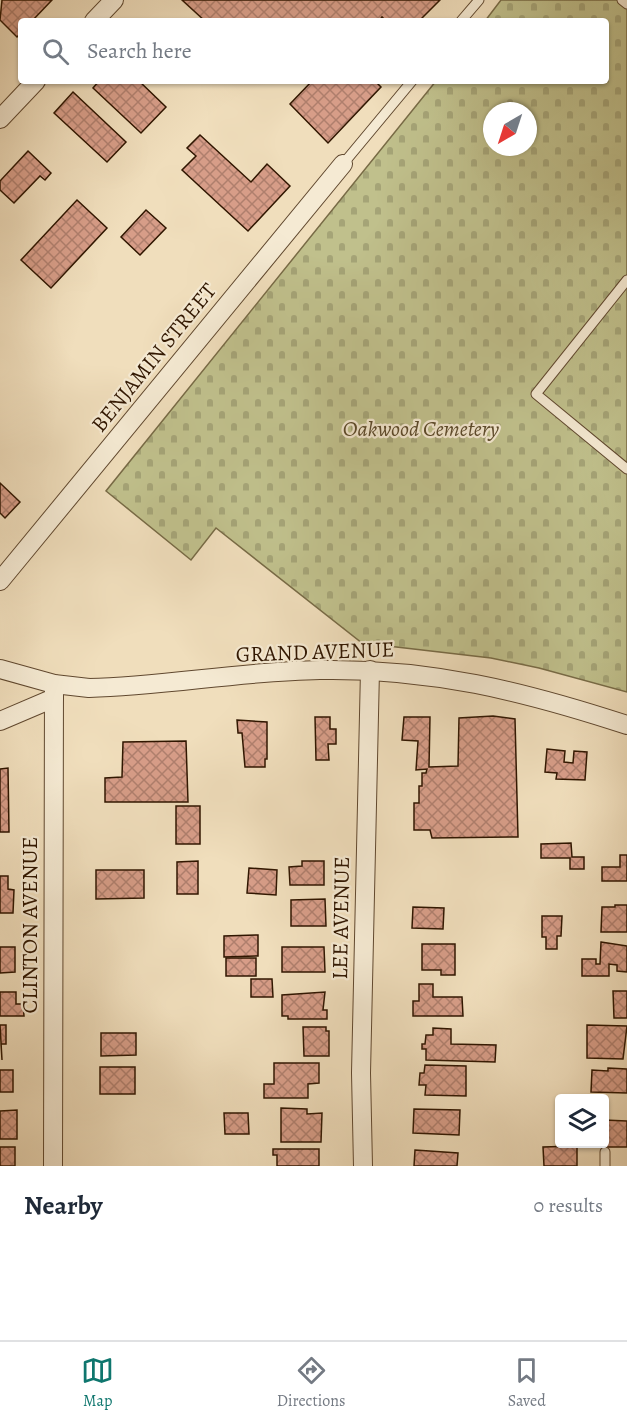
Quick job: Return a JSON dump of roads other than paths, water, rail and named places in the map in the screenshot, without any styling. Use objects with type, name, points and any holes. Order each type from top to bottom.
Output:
[{"type":"street","points":[[97,18],[114,0]]},
{"type":"street","points":[[0,119],[33,84]]},
{"type":"street","name":"BENJAMIN STREET","points":[[0,581],[343,164]]},
{"type":"street","name":"GRAND AVENUE","points":[[0,669],[54,691],[275,672],[370,670],[414,672],[491,685],[627,725]]},
{"type":"street","name":"LEE AVENUE","points":[[363,1166],[361,1073],[370,670]]},
{"type":"street","points":[[0,721],[54,691]]},
{"type":"street","name":"CLINTON AVENUE","points":[[53,1166],[54,691]]},
{"type":"lane","points":[[464,18],[479,0]]},
{"type":"lane","points":[[622,0],[627,4]]},
{"type":"lane","points":[[343,164],[410,84]]},
{"type":"lane","points":[[627,280],[536,394],[627,469]]},
{"type":"lane","points":[[604,1166],[605,1152]]},
{"type":"park label","name":"Oakwood Cemetery","points":[[421,428]]}]
